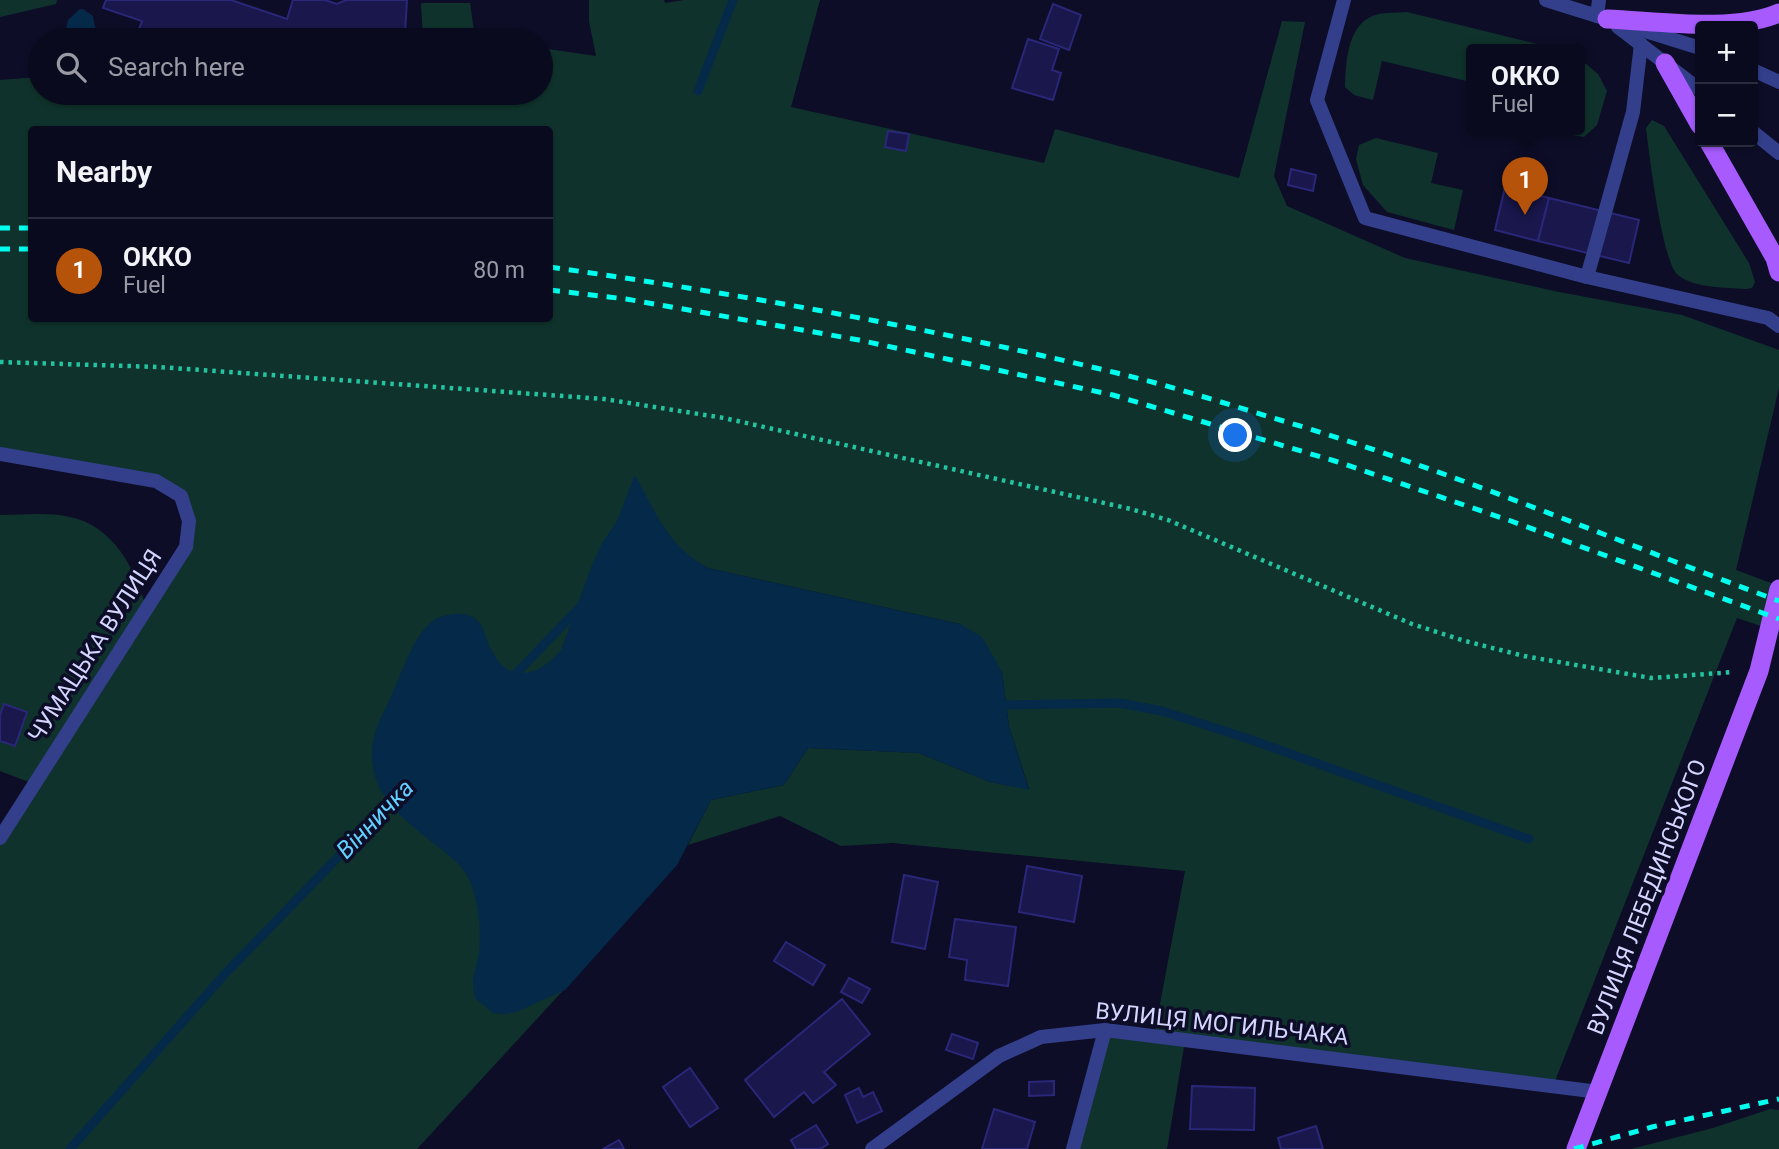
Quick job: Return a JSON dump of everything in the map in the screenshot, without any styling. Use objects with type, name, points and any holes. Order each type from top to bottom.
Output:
[{"type":"main road","points":[[1602,18],[1726,24],[1779,13]]},
{"type":"main road","points":[[1665,63],[1695,116]]},
{"type":"main road","points":[[1712,147],[1775,258],[1779,272]]},
{"type":"main road","name":"ВУЛИЦЯ ЛЕБЕДИНСЬКОГО","points":[[1761,666],[1779,589]]},
{"type":"main road","name":"ВУЛИЦЯ ЛЕБЕДИНСЬКОГО","points":[[1576,1149],[1779,623]]},
{"type":"street","points":[[1344,0],[1317,100],[1365,218],[1587,277],[1768,318],[1779,326]]},
{"type":"street","points":[[1546,0],[1695,46]]},
{"type":"street","points":[[1599,0],[1602,18],[1695,86]]},
{"type":"street","points":[[1587,277],[1633,112],[1641,44]]},
{"type":"street","points":[[1758,72],[1779,82]]},
{"type":"street","points":[[1758,136],[1779,153]]},
{"type":"street","name":"ЧУМАЦЬКА ВУЛИЦЯ","points":[[0,454],[156,481],[181,496],[189,521],[186,547],[0,838]]},
{"type":"street","points":[[1073,1149],[1105,1030]]},
{"type":"street","name":"ВУЛИЦЯ МОГИЛЬЧАКА","points":[[872,1149],[999,1056],[1018,1046],[1041,1037],[1105,1030],[1599,1091]]},
{"type":"path","points":[[0,362],[159,367],[534,394],[604,400],[712,416],[1118,506],[1168,520],[1412,624],[1524,656],[1651,678],[1761,666]]},
{"type":"green space","points":[[0,0],[57,0],[56,4],[0,17]]},
{"type":"green space","points":[[589,0],[664,0],[665,3],[684,0],[820,0],[791,107],[1044,163],[1055,129],[1239,178],[1282,21],[1305,22],[1274,176],[1287,206],[1405,258],[1559,292],[1682,315],[1779,350],[1779,388],[1736,570],[1779,586],[1779,632],[1737,618],[1553,1086],[1185,1041],[1167,1149],[1073,1149],[1105,1030],[1154,1036],[1185,871],[892,843],[841,846],[780,816],[688,845],[711,800],[784,785],[808,748],[919,753],[990,782],[1029,789],[1009,726],[1002,672],[960,624],[708,568],[690,558],[675,543],[606,944],[417,1149],[0,1149],[0,839],[34,784],[0,771],[0,515],[62,515],[98,529],[110,539],[128,564],[146,607],[186,547],[181,496],[156,481],[0,454],[0,80],[28,78],[28,105],[553,105],[553,50],[596,56],[589,21]]},
{"type":"green space","points":[[421,3],[470,3],[474,28],[422,28]]},
{"type":"green space","points":[[1407,12],[1537,44],[1466,44],[1466,81],[1382,61],[1373,100],[1354,95],[1345,87],[1346,66],[1354,33],[1368,18],[1382,13]]},
{"type":"green space","points":[[1585,63],[1598,74],[1607,91],[1597,125],[1584,137],[1573,135],[1585,135]]},
{"type":"green space","points":[[1652,120],[1664,126],[1749,263],[1755,282],[1752,288],[1693,283],[1678,275],[1672,266],[1657,206],[1650,159],[1646,128]]},
{"type":"green space","points":[[1376,138],[1438,153],[1431,183],[1463,190],[1454,230],[1387,212],[1363,185],[1356,159],[1359,145]]},
{"type":"green space","points":[[1770,1109],[1779,1110],[1779,1149],[1631,1149],[1713,1128]]},
{"type":"water","points":[[83,9],[93,16],[96,28],[66,28],[68,20]]},
{"type":"water","points":[[635,475],[664,528],[683,550],[708,568],[960,624],[982,637],[1002,672],[1009,726],[1029,790],[990,782],[919,753],[808,748],[784,785],[711,800],[677,865],[565,990],[516,1012],[493,1013],[475,998],[473,979],[480,935],[478,909],[471,884],[457,862],[408,823],[386,798],[373,769],[375,733],[416,640],[429,624],[440,617],[466,614],[473,617],[482,628],[498,661],[515,672],[534,671],[553,659],[561,650],[592,565],[602,543],[617,521]]},
{"type":"building","points":[[106,0],[231,0],[287,19],[293,0],[325,0],[337,4],[346,0],[407,0],[405,28],[139,28],[142,21],[103,8]]},
{"type":"building","points":[[1053,4],[1081,15],[1069,50],[1040,39]]},
{"type":"building","points":[[1028,39],[1059,49],[1052,70],[1061,73],[1053,100],[1012,88]]},
{"type":"building","points":[[888,131],[909,134],[906,151],[885,147]]},
{"type":"building","points":[[1291,169],[1316,175],[1313,191],[1288,185]]},
{"type":"building","points":[[1505,187],[1549,198],[1538,241],[1495,230]]},
{"type":"building","points":[[1549,198],[1639,220],[1629,263],[1538,241]]},
{"type":"building","points":[[4,704],[27,712],[15,746],[0,741],[0,715]]},
{"type":"building","points":[[1027,866],[1082,876],[1074,922],[1019,912]]},
{"type":"building","points":[[904,875],[938,882],[925,949],[892,942]]},
{"type":"building","points":[[955,919],[1016,927],[1008,986],[965,980],[967,960],[949,957]]},
{"type":"building","points":[[786,942],[825,965],[813,985],[774,961]]},
{"type":"building","points":[[849,978],[870,989],[862,1003],[841,992]]},
{"type":"building","points":[[842,999],[870,1034],[824,1072],[836,1085],[813,1103],[804,1092],[774,1117],[745,1080]]},
{"type":"building","points":[[952,1034],[978,1043],[973,1059],[946,1050]]},
{"type":"building","points":[[690,1068],[718,1108],[690,1127],[663,1087]]},
{"type":"building","points":[[1054,1081],[1054,1095],[1029,1096],[1029,1082]]},
{"type":"building","points":[[1192,1086],[1255,1088],[1254,1130],[1190,1129]]},
{"type":"building","points":[[859,1088],[863,1097],[873,1092],[882,1111],[857,1123],[845,1095]]},
{"type":"building","points":[[994,1109],[1035,1122],[1027,1149],[982,1149]]},
{"type":"building","points":[[816,1125],[828,1144],[820,1149],[796,1149],[791,1140]]},
{"type":"building","points":[[1316,1126],[1323,1149],[1281,1149],[1278,1138]]},
{"type":"building","points":[[619,1140],[624,1149],[603,1149]]},
{"type":"waterway","name":"Вінничка","points":[[698,91],[733,0]]},
{"type":"waterway","name":"Вінничка","points":[[509,681],[582,605]]},
{"type":"waterway","points":[[997,705],[1120,703],[1162,711],[1246,738],[1529,839]]},
{"type":"waterway","name":"Вінничка","points":[[70,1149],[224,975],[397,796]]},
{"type":"railway","points":[[0,228],[28,228]]},
{"type":"railway","points":[[0,249],[28,249]]},
{"type":"railway","points":[[553,267],[906,327],[1160,384],[1414,463],[1779,601]]},
{"type":"railway","points":[[553,290],[626,299],[859,340],[1113,395],[1338,462],[1511,521],[1779,619]]},
{"type":"railway","points":[[1574,1149],[1652,1127],[1779,1099]]},
{"type":"place","name":"ОККО","points":[[1525,215]]}]
